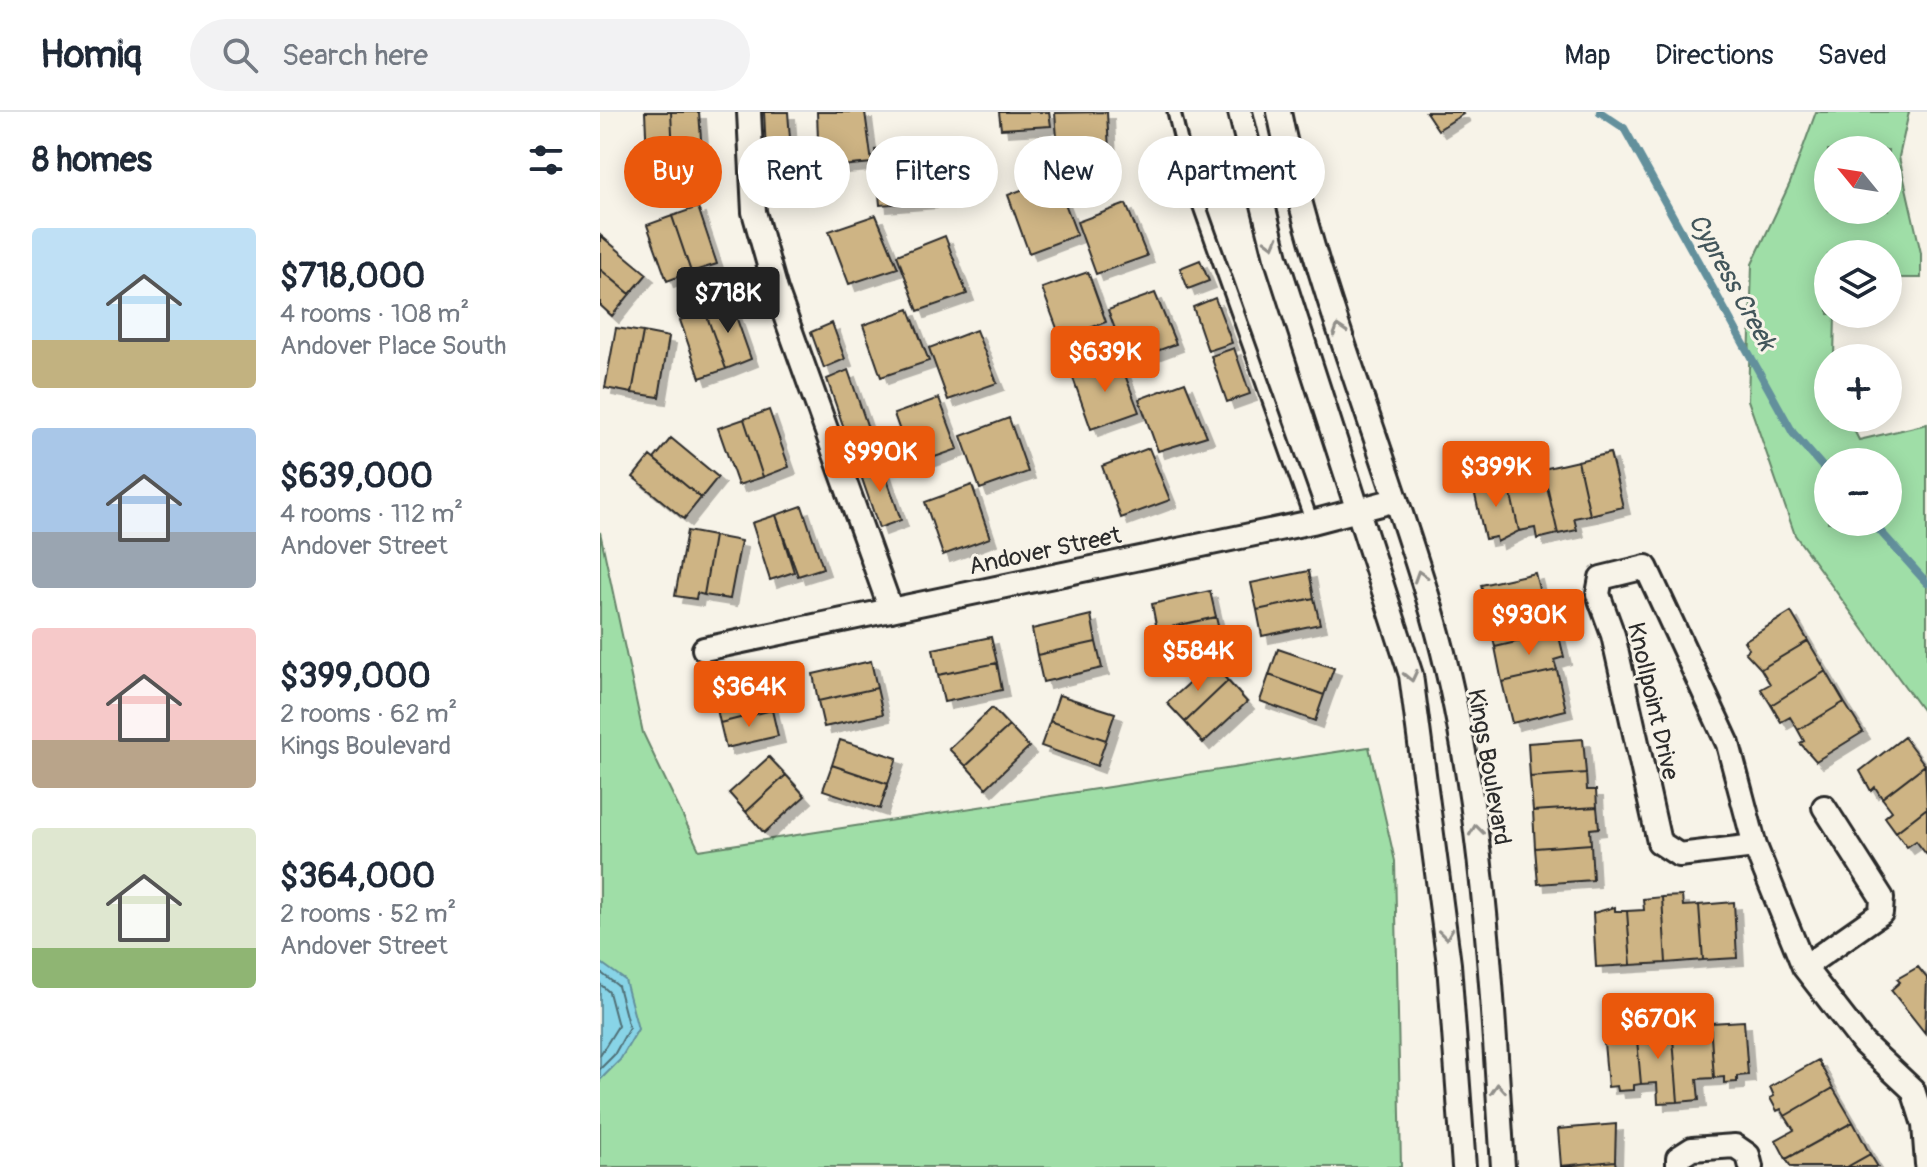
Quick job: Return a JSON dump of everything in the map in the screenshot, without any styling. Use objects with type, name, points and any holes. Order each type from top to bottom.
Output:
[{"type":"street","points":[[749,112],[754,212],[776,290],[891,610]]},
{"type":"street","points":[[1240,112],[1276,257],[1411,675],[1449,964],[1464,1167]]},
{"type":"street","name":"Kings Boulevard","points":[[1279,112],[1298,202],[1433,618],[1476,825],[1490,963],[1503,1167]]},
{"type":"street","name":"Andover Street","points":[[704,649],[1312,522],[1396,500]]},
{"type":"street","name":"Knollpoint Drive","points":[[1755,846],[1679,855],[1659,842],[1613,635],[1598,594],[1601,578],[1646,567],[1728,744],[1755,846],[1804,967],[1863,1043],[1913,1090],[1924,1125],[1927,1164]]},
{"type":"street","points":[[1804,967],[1881,913],[1882,898],[1824,807]]},
{"type":"street","points":[[1678,1167],[1678,1158],[1692,1149],[1735,1146],[1748,1155],[1751,1167]]},
{"type":"lane","points":[[1174,112],[1191,182],[1312,522]]},
{"type":"green space","points":[[1816,112],[1909,112],[1902,144],[1902,136],[1814,136],[1814,224],[1902,224],[1902,170],[1921,253],[1921,278],[1902,278],[1902,240],[1814,240],[1814,328],[1835,328],[1834,344],[1814,344],[1814,432],[1855,432],[1859,440],[1927,424],[1927,717],[1795,535],[1748,400],[1752,264],[1790,183]]},
{"type":"green space","points":[[600,532],[643,733],[699,850],[1369,747],[1395,861],[1401,1167],[600,1167]]},
{"type":"water","points":[[600,962],[625,980],[638,1029],[620,1060],[600,1080]]},
{"type":"building","points":[[645,112],[671,112],[672,136],[646,136]]},
{"type":"building","points":[[671,112],[699,112],[701,136],[672,136]]},
{"type":"building","points":[[764,112],[788,112],[790,136],[765,136]]},
{"type":"building","points":[[817,112],[865,112],[868,136],[866,164],[850,165],[850,136],[818,136]]},
{"type":"building","points":[[999,112],[1049,112],[1051,126],[1001,129]]},
{"type":"building","points":[[1107,112],[1108,136],[1057,136],[1055,113]]},
{"type":"building","points":[[1426,112],[1461,112],[1463,114],[1438,130]]},
{"type":"building","points":[[1014,193],[1014,208],[1067,208],[1077,235],[1029,253],[1008,195]]},
{"type":"building","points":[[1126,204],[1147,256],[1096,274],[1077,222]]},
{"type":"building","points":[[698,208],[717,264],[691,272],[672,216]]},
{"type":"building","points":[[876,215],[898,268],[849,284],[829,231]]},
{"type":"building","points":[[672,216],[691,272],[667,281],[647,225]]},
{"type":"building","points":[[600,235],[647,274],[630,294],[600,269]]},
{"type":"building","points":[[945,236],[967,294],[918,311],[897,255]]},
{"type":"building","points":[[1200,260],[1209,281],[1188,289],[1180,268]]},
{"type":"building","points":[[600,269],[630,294],[612,316],[600,305]]},
{"type":"building","points":[[1088,272],[1106,322],[1061,339],[1042,288]]},
{"type":"building","points":[[1155,293],[1176,344],[1127,362],[1108,310]]},
{"type":"building","points":[[1215,298],[1232,343],[1208,351],[1193,307]]},
{"type":"building","points":[[731,302],[751,359],[726,369],[705,311]]},
{"type":"building","points":[[909,309],[929,361],[881,377],[863,325]]},
{"type":"building","points":[[705,311],[726,369],[700,378],[680,320]]},
{"type":"building","points":[[832,323],[845,359],[824,368],[811,332]]},
{"type":"building","points":[[616,328],[643,332],[632,393],[605,388]]},
{"type":"building","points":[[976,330],[997,383],[948,400],[929,348]]},
{"type":"building","points":[[643,332],[669,337],[659,397],[632,393]]},
{"type":"building","points":[[1234,348],[1250,394],[1227,402],[1211,356]]},
{"type":"building","points":[[1119,359],[1139,412],[1091,429],[1072,375]]},
{"type":"building","points":[[848,370],[869,431],[848,440],[827,379]]},
{"type":"building","points":[[1185,382],[1207,436],[1158,451],[1139,399]]},
{"type":"building","points":[[939,398],[958,449],[912,465],[894,414]]},
{"type":"building","points":[[769,410],[789,467],[763,477],[744,419]]},
{"type":"building","points":[[1009,418],[1028,472],[980,489],[961,436]]},
{"type":"building","points":[[744,419],[763,477],[738,485],[718,428]]},
{"type":"building","points":[[671,438],[718,477],[701,498],[654,459]]},
{"type":"building","points":[[1149,448],[1170,500],[1121,518],[1102,466]]},
{"type":"building","points":[[1610,453],[1623,507],[1590,515],[1578,461]]},
{"type":"building","points":[[650,456],[701,498],[684,519],[633,477]]},
{"type":"building","points":[[880,459],[901,520],[879,528],[858,467]]},
{"type":"building","points":[[1578,461],[1590,515],[1574,518],[1577,530],[1558,534],[1543,469]]},
{"type":"building","points":[[1543,469],[1558,534],[1537,539],[1535,528],[1519,531],[1507,477]]},
{"type":"building","points":[[1507,477],[1519,531],[1497,542],[1496,537],[1485,539],[1473,486]]},
{"type":"building","points":[[972,485],[990,538],[943,555],[925,502]]},
{"type":"building","points":[[802,506],[823,568],[798,576],[776,515]]},
{"type":"building","points":[[776,515],[794,572],[770,580],[752,523]]},
{"type":"building","points":[[687,531],[714,536],[704,595],[697,593],[696,599],[675,596]]},
{"type":"building","points":[[714,536],[741,541],[730,599],[704,595]]},
{"type":"building","points":[[1309,571],[1314,598],[1257,610],[1251,583]]},
{"type":"building","points":[[1535,573],[1542,601],[1487,613],[1481,585]]},
{"type":"building","points":[[1210,591],[1216,617],[1157,630],[1152,604]]},
{"type":"building","points":[[1314,598],[1320,624],[1262,636],[1257,610]]},
{"type":"building","points":[[1542,601],[1546,622],[1556,620],[1558,632],[1495,647],[1487,613]]},
{"type":"building","points":[[1791,612],[1808,641],[1761,669],[1745,652],[1749,649],[1744,641]]},
{"type":"building","points":[[1091,615],[1096,642],[1037,655],[1032,629]]},
{"type":"building","points":[[1216,617],[1222,643],[1163,657],[1157,630]]},
{"type":"building","points":[[1558,632],[1564,657],[1554,660],[1557,670],[1502,682],[1495,647]]},
{"type":"building","points":[[991,637],[997,663],[938,675],[933,649]]},
{"type":"building","points":[[1808,641],[1826,671],[1771,705],[1761,689],[1770,684],[1761,669]]},
{"type":"building","points":[[1096,642],[1102,668],[1043,682],[1037,655]]},
{"type":"building","points":[[1278,649],[1334,668],[1324,695],[1269,675]]},
{"type":"building","points":[[871,661],[877,688],[818,701],[813,674]]},
{"type":"building","points":[[997,663],[1002,690],[944,702],[938,675]]},
{"type":"building","points":[[1212,663],[1228,681],[1185,722],[1167,703]]},
{"type":"building","points":[[1557,670],[1566,710],[1512,723],[1502,682]]},
{"type":"building","points":[[1826,671],[1844,702],[1798,730],[1790,717],[1781,722],[1771,705]]},
{"type":"building","points":[[1269,675],[1324,695],[1315,721],[1260,701]]},
{"type":"building","points":[[1228,681],[1247,702],[1203,743],[1185,722]]},
{"type":"building","points":[[766,683],[772,710],[720,723],[714,695]]},
{"type":"building","points":[[877,688],[883,714],[824,727],[818,701]]},
{"type":"building","points":[[1059,695],[1115,713],[1106,740],[1050,721]]},
{"type":"building","points":[[1844,702],[1863,732],[1816,761],[1800,743],[1804,741],[1798,730]]},
{"type":"building","points":[[992,708],[1009,726],[966,766],[949,749]]},
{"type":"building","points":[[772,710],[778,736],[726,748],[720,723]]},
{"type":"building","points":[[1050,721],[1106,740],[1097,766],[1041,746]]},
{"type":"building","points":[[1009,726],[1029,747],[986,788],[966,766]]},
{"type":"building","points":[[1904,737],[1925,765],[1882,798],[1875,787],[1871,791],[1860,771]]},
{"type":"building","points":[[1583,739],[1586,773],[1530,777],[1528,743]]},
{"type":"building","points":[[840,740],[897,758],[888,784],[832,765]]},
{"type":"building","points":[[769,757],[786,775],[746,812],[729,793]]},
{"type":"building","points":[[832,765],[888,784],[880,809],[823,790]]},
{"type":"building","points":[[1925,765],[1927,808],[1896,832],[1885,817],[1892,811],[1882,798]]},
{"type":"building","points":[[1586,773],[1587,790],[1596,790],[1597,807],[1533,811],[1530,777]]},
{"type":"building","points":[[786,775],[805,796],[764,833],[746,812]]},
{"type":"building","points":[[1597,807],[1599,828],[1590,829],[1591,844],[1535,848],[1533,811]]},
{"type":"building","points":[[1927,808],[1926,854],[1916,841],[1907,847],[1896,832]]},
{"type":"building","points":[[1591,844],[1593,880],[1538,884],[1535,848]]},
{"type":"building","points":[[1682,896],[1683,906],[1699,905],[1703,960],[1666,963],[1662,897]]},
{"type":"building","points":[[1662,897],[1666,963],[1631,965],[1627,911],[1644,910],[1643,899]]},
{"type":"building","points":[[1734,902],[1737,958],[1703,960],[1699,905]]},
{"type":"building","points":[[1615,907],[1615,911],[1627,911],[1631,965],[1596,967],[1593,913]]},
{"type":"building","points":[[1918,967],[1927,978],[1925,1033],[1891,990],[1900,982],[1897,979]]},
{"type":"building","points":[[1744,1021],[1748,1075],[1737,1076],[1737,1082],[1724,1083],[1724,1077],[1714,1078],[1710,1023]]},
{"type":"building","points":[[1710,1023],[1714,1078],[1697,1079],[1699,1100],[1678,1102],[1672,1026]]},
{"type":"building","points":[[1672,1026],[1678,1102],[1658,1103],[1657,1083],[1641,1084],[1636,1029]]},
{"type":"building","points":[[1636,1029],[1641,1084],[1634,1085],[1634,1090],[1618,1091],[1617,1086],[1608,1087],[1603,1032]]},
{"type":"building","points":[[1818,1060],[1833,1088],[1785,1116],[1781,1109],[1777,1111],[1770,1098],[1774,1096],[1770,1087]]},
{"type":"building","points":[[1833,1088],[1853,1122],[1786,1159],[1776,1140],[1794,1130],[1785,1116]]},
{"type":"building","points":[[1853,1122],[1870,1154],[1847,1167],[1791,1167],[1786,1159]]},
{"type":"building","points":[[1616,1124],[1615,1161],[1561,1166],[1558,1129]]},
{"type":"building","points":[[1870,1154],[1878,1167],[1847,1167]]},
{"type":"building","points":[[1615,1161],[1616,1167],[1561,1167],[1561,1166]]},
{"type":"waterway","name":"Cypress Creek","points":[[1600,112],[1624,128],[1793,433],[1814,457]]},
{"type":"waterway","name":"Cypress Creek","points":[[1885,536],[1927,583]]}]
